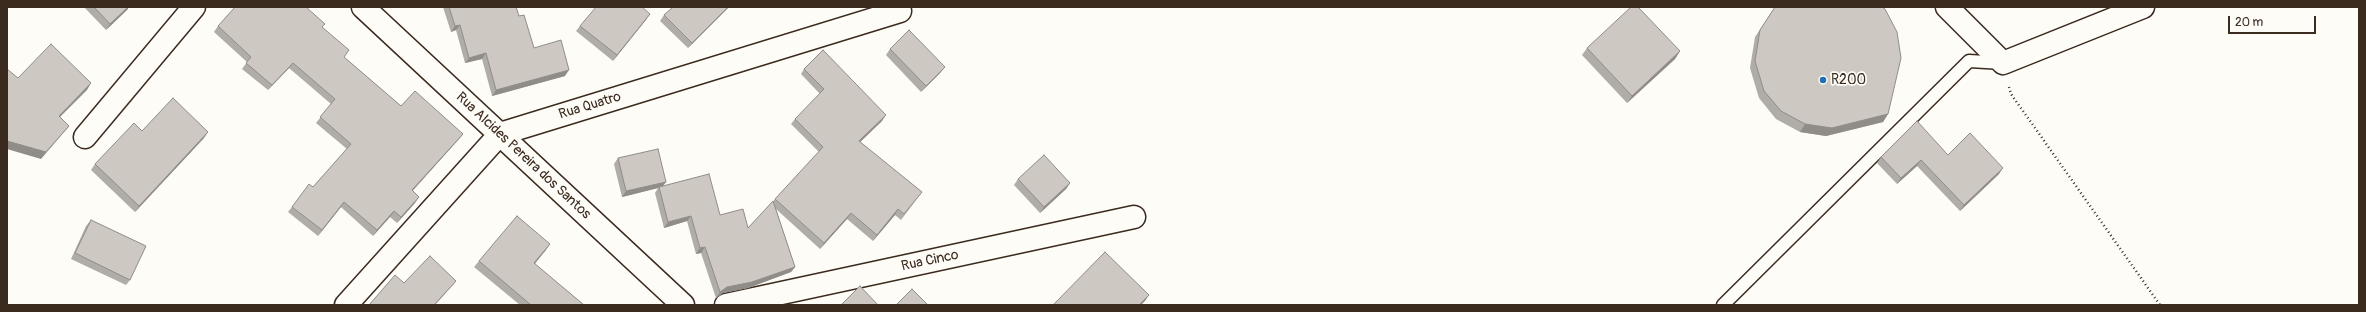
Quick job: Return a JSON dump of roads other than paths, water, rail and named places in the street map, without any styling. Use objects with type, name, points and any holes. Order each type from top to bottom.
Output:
[{"type":"street","points":[[85,137],[194,7]]},
{"type":"street","name":"Rua Alcides Pereira dos Santos","points":[[363,7],[683,305]]},
{"type":"street","points":[[1946,7],[2003,63],[2143,7]]},
{"type":"street","name":"Rua Quatro","points":[[500,134],[900,11]]},
{"type":"street","points":[[346,305],[500,134]]},
{"type":"street","name":"Rua Cinco","points":[[726,305],[1134,217]]},
{"type":"lane","points":[[1723,305],[1969,61],[2003,63]]},
{"type":"place","name":"R200","points":[[1823,80]]}]
